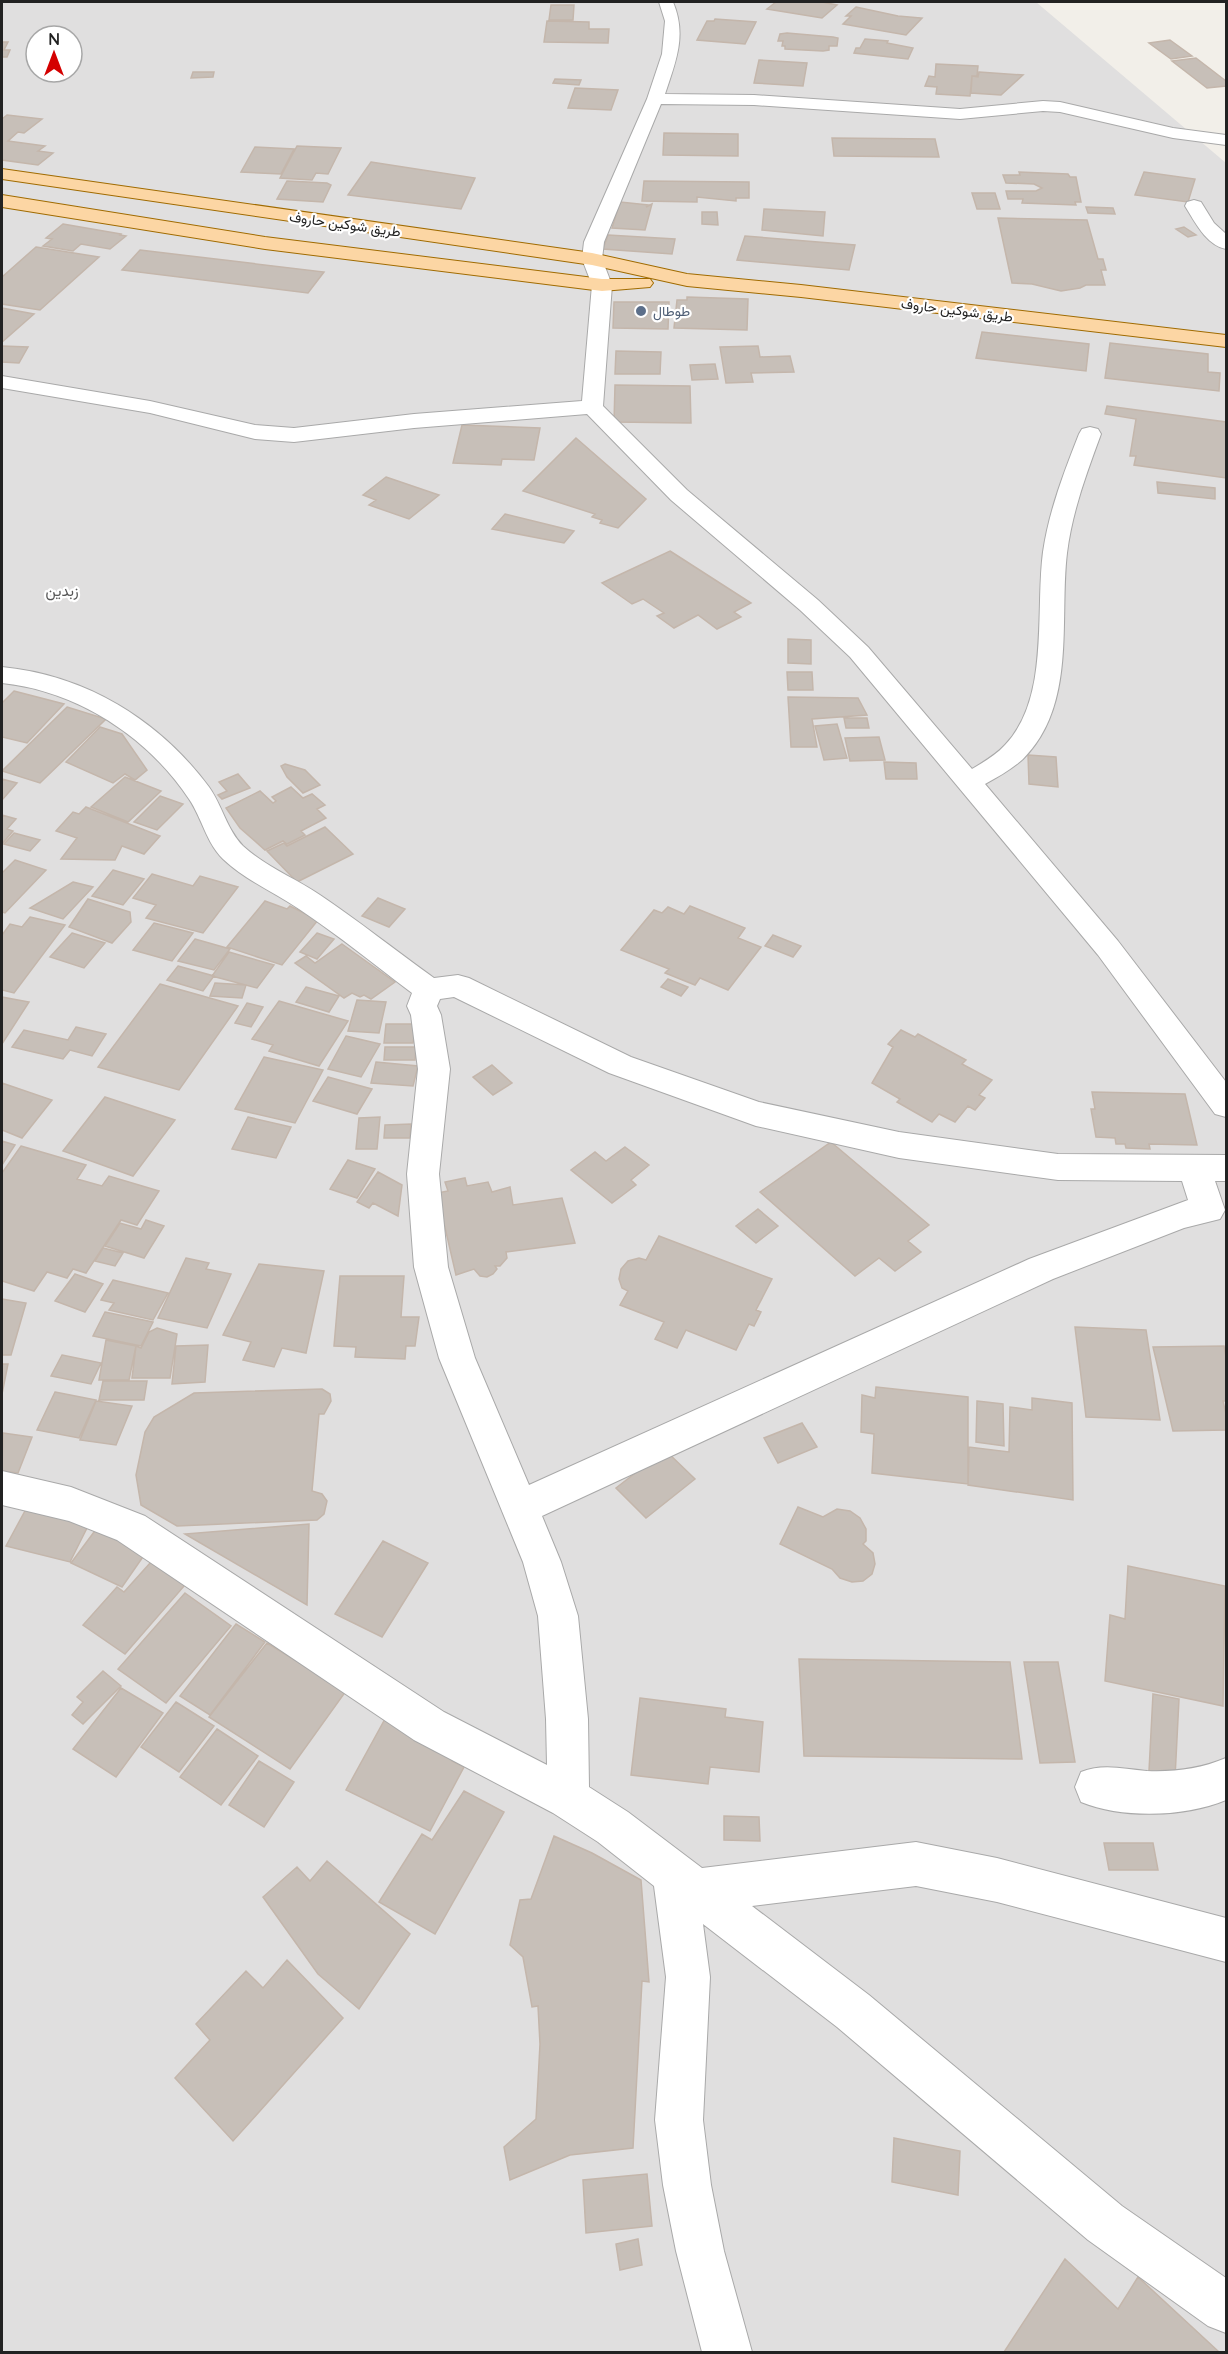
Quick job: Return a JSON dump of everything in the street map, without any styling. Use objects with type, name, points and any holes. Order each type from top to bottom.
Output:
[{"type":"main road","name":"طريق شوكين حاروف","points":[[2,174],[592,259],[687,280],[801,291],[1227,341]]},
{"type":"main road","name":"طريق شوكين حاروف","points":[[2,201],[265,243],[602,285],[687,280]]},
{"type":"street","points":[[666,2],[671,12],[673,31],[670,54],[655,99],[594,242],[592,259],[602,285],[592,407],[679,495],[809,605],[859,652],[1108,948],[1227,1105]]},
{"type":"street","points":[[655,99],[754,100],[960,114],[1060,107],[1073,108],[1150,128],[1227,140]]},
{"type":"street","points":[[1194,206],[1198,216],[1227,243]]},
{"type":"street","points":[[2,382],[150,406],[255,432],[294,435],[414,421],[592,407]]},
{"type":"street","points":[[968,783],[1016,751],[1039,714],[1048,672],[1055,551],[1074,475],[1090,434]]},
{"type":"street","points":[[2,675],[76,692],[103,705],[149,736],[174,760],[202,798],[231,850],[264,875],[308,902],[429,990],[458,986],[620,1065],[756,1114],[899,1145],[1058,1167],[1210,1168],[1217,1214],[1181,1215],[1041,1269],[519,1508]]},
{"type":"street","points":[[429,990],[422,1006],[426,1015],[434,1069],[423,1174],[431,1267],[457,1358],[542,1562],[558,1616],[567,1719],[568,1798]]},
{"type":"street","points":[[2,1488],[71,1504],[131,1528],[429,1726],[568,1798],[614,1827],[853,2011],[1105,2223],[1227,2308]]},
{"type":"street","points":[[1096,1787],[1165,1794],[1208,1789],[1227,1779]]},
{"type":"street","points":[[685,1883],[916,1864],[997,1880],[1227,1940]]},
{"type":"street","points":[[685,1883],[688,1977],[679,2120],[687,2185],[700,2251],[727,2352]]},
{"type":"shaded area","points":[[2,2],[1036,2],[1226,163],[1226,2352],[2,2352]]},
{"type":"building","points":[[776,2],[822,2],[837,5],[822,18],[767,9]]},
{"type":"building","points":[[551,5],[574,5],[573,20],[549,20]]},
{"type":"building","points":[[856,7],[898,16],[922,18],[906,35],[843,24],[851,16],[846,16]]},
{"type":"building","points":[[715,19],[756,22],[745,44],[697,40],[707,21]]},
{"type":"building","points":[[547,21],[589,22],[589,29],[609,29],[608,43],[544,42]]},
{"type":"building","points":[[780,34],[838,38],[837,46],[829,46],[829,50],[823,51],[785,49],[785,46],[782,46],[783,41],[778,41]]},
{"type":"building","points":[[865,39],[888,41],[887,43],[913,48],[908,59],[854,53]]},
{"type":"building","points":[[1170,40],[1192,56],[1171,59],[1149,43]]},
{"type":"building","points":[[2,42],[8,42],[4,50],[10,50],[7,57],[2,57]]},
{"type":"building","points":[[1196,58],[1226,81],[1226,86],[1207,88],[1172,61]]},
{"type":"building","points":[[759,60],[807,63],[803,86],[754,83]]},
{"type":"building","points":[[936,64],[978,66],[977,76],[972,76],[970,96],[936,94],[937,87],[925,86],[929,76],[935,77]]},
{"type":"building","points":[[193,72],[214,72],[213,77],[191,78]]},
{"type":"building","points":[[979,72],[1023,75],[1001,95],[971,93],[972,76],[978,77]]},
{"type":"building","points":[[555,79],[581,80],[579,85],[553,83]]},
{"type":"building","points":[[575,88],[618,90],[611,110],[568,108]]},
{"type":"building","points":[[7,115],[42,119],[24,133],[18,132],[8,141],[45,146],[38,151],[53,153],[38,165],[2,160],[2,119]]},
{"type":"building","points":[[664,133],[738,134],[738,156],[663,155]]},
{"type":"building","points":[[832,138],[935,139],[939,157],[834,156]]},
{"type":"building","points":[[297,146],[341,148],[328,174],[316,173],[312,180],[280,178]]},
{"type":"building","points":[[255,147],[294,149],[281,174],[241,172]]},
{"type":"building","points":[[371,162],[475,178],[461,209],[348,195]]},
{"type":"building","points":[[1019,172],[1068,174],[1070,177],[1076,177],[1081,202],[1075,202],[1076,205],[1022,203],[1023,199],[1008,199],[1006,191],[1036,191],[1042,188],[1034,184],[1006,183],[1003,175],[1020,175]]},
{"type":"building","points":[[1144,172],[1195,179],[1188,202],[1135,195]]},
{"type":"building","points":[[287,181],[331,185],[323,202],[277,199]]},
{"type":"building","points":[[644,181],[749,182],[749,198],[736,198],[736,201],[697,197],[697,202],[642,201]]},
{"type":"building","points":[[972,193],[995,193],[1000,209],[977,209]]},
{"type":"building","points":[[620,202],[649,205],[646,207],[652,204],[645,230],[612,228]]},
{"type":"building","points":[[1086,207],[1113,208],[1115,214],[1088,213]]},
{"type":"building","points":[[764,209],[825,212],[823,236],[762,230]]},
{"type":"building","points":[[702,212],[717,212],[718,225],[702,224]]},
{"type":"building","points":[[998,218],[1087,220],[1098,259],[1103,259],[1106,270],[1101,270],[1105,285],[1086,285],[1061,291],[1032,284],[1012,283]]},
{"type":"building","points":[[63,224],[126,236],[110,249],[81,244],[73,251],[43,246],[52,239],[46,238]]},
{"type":"building","points":[[1184,227],[1196,235],[1188,237],[1176,229]]},
{"type":"building","points":[[608,235],[675,239],[672,254],[603,249]]},
{"type":"building","points":[[745,236],[855,245],[849,270],[737,260]]},
{"type":"building","points":[[36,247],[99,257],[40,310],[2,304],[2,277]]},
{"type":"building","points":[[140,250],[324,272],[308,293],[122,270]]},
{"type":"building","points":[[687,297],[748,299],[747,330],[674,328],[677,300],[687,300]]},
{"type":"building","points":[[614,302],[669,302],[668,329],[613,328]]},
{"type":"building","points":[[2,308],[34,314],[2,342]]},
{"type":"building","points":[[982,332],[1089,344],[1086,371],[976,358]]},
{"type":"building","points":[[1110,343],[1208,354],[1208,372],[1220,373],[1219,391],[1105,378]]},
{"type":"building","points":[[2,346],[28,347],[19,363],[2,362]]},
{"type":"building","points":[[758,346],[760,357],[790,356],[794,372],[751,373],[753,382],[726,383],[720,347]]},
{"type":"building","points":[[616,351],[661,352],[660,374],[615,374]]},
{"type":"building","points":[[715,364],[718,379],[692,380],[690,365]]},
{"type":"building","points":[[615,385],[690,386],[691,423],[614,422]]},
{"type":"building","points":[[1107,406],[1226,422],[1226,478],[1134,465],[1136,456],[1130,456],[1136,419],[1105,414]]},
{"type":"building","points":[[462,425],[540,428],[534,460],[502,459],[501,465],[453,463]]},
{"type":"building","points":[[576,438],[646,499],[618,528],[600,523],[602,520],[592,517],[595,514],[523,491]]},
{"type":"building","points":[[386,477],[439,495],[409,519],[369,505],[376,500],[363,495]]},
{"type":"building","points":[[1157,482],[1215,488],[1215,499],[1158,493]]},
{"type":"building","points":[[505,514],[574,531],[564,543],[492,529]]},
{"type":"building","points":[[670,551],[751,603],[734,612],[741,617],[717,629],[698,615],[674,628],[657,616],[664,613],[643,599],[632,604],[602,583]]},
{"type":"building","points":[[788,639],[811,640],[811,664],[788,663]]},
{"type":"building","points":[[787,672],[812,672],[813,690],[788,690]]},
{"type":"building","points":[[14,691],[64,704],[27,743],[2,737],[2,703]]},
{"type":"building","points":[[788,697],[858,698],[867,715],[812,719],[817,747],[791,747]]},
{"type":"building","points":[[67,707],[106,719],[40,783],[2,771]]},
{"type":"building","points":[[844,718],[867,718],[869,728],[846,728]]},
{"type":"building","points":[[837,724],[847,758],[824,760],[815,726]]},
{"type":"building","points":[[100,727],[122,734],[147,770],[135,780],[125,774],[113,783],[66,762]]},
{"type":"building","points":[[879,737],[885,760],[850,761],[845,738]]},
{"type":"building","points":[[1028,755],[1056,757],[1058,787],[1029,784]]},
{"type":"building","points":[[884,762],[916,763],[917,779],[886,779]]},
{"type":"building","points":[[285,764],[305,770],[320,785],[303,793],[287,777],[281,766]]},
{"type":"building","points":[[238,774],[250,788],[222,799],[218,795],[227,791],[219,782]]},
{"type":"building","points":[[125,777],[161,791],[128,822],[91,807]]},
{"type":"building","points":[[2,779],[17,783],[2,800]]},
{"type":"building","points":[[291,787],[303,798],[312,794],[325,805],[317,809],[326,818],[301,831],[305,835],[287,844],[283,841],[265,850],[240,828],[226,808],[260,791],[273,803],[276,801],[272,797]]},
{"type":"building","points":[[160,796],[183,804],[157,830],[134,822]]},
{"type":"building","points":[[86,807],[160,836],[144,854],[122,846],[115,860],[61,859],[77,838],[56,831],[73,812],[79,814]]},
{"type":"building","points":[[2,815],[16,819],[7,829],[13,831],[2,844]]},
{"type":"building","points":[[325,827],[353,854],[297,882],[267,851],[284,843],[287,846]]},
{"type":"building","points":[[14,833],[40,840],[30,851],[4,844]]},
{"type":"building","points":[[15,860],[46,870],[5,913],[2,912],[2,873]]},
{"type":"building","points":[[113,870],[144,879],[123,905],[92,896]]},
{"type":"building","points":[[152,874],[193,886],[200,876],[238,887],[203,933],[146,918],[156,905],[133,898]]},
{"type":"building","points":[[73,882],[93,887],[63,919],[30,908]]},
{"type":"building","points":[[378,898],[405,909],[389,927],[362,916]]},
{"type":"building","points":[[88,899],[130,912],[131,922],[112,943],[69,927]]},
{"type":"building","points":[[265,901],[287,909],[290,906],[318,920],[282,965],[227,947]]},
{"type":"building","points":[[690,906],[745,928],[738,938],[761,947],[728,990],[700,978],[695,985],[665,973],[669,969],[621,950],[654,910],[662,913],[668,907],[684,914]]},
{"type":"building","points":[[30,917],[65,925],[14,993],[2,990],[2,935],[10,924],[22,927]]},
{"type":"building","points":[[154,923],[193,933],[172,961],[133,950]]},
{"type":"building","points":[[72,933],[105,943],[84,968],[50,957]]},
{"type":"building","points":[[317,933],[334,939],[317,959],[300,952]]},
{"type":"building","points":[[773,935],[801,946],[793,957],[765,946]]},
{"type":"building","points":[[195,939],[230,949],[214,970],[178,961]]},
{"type":"building","points":[[342,944],[395,982],[371,999],[352,993],[344,998],[295,963],[306,956],[315,963]]},
{"type":"building","points":[[229,952],[274,965],[257,988],[212,976]]},
{"type":"building","points":[[178,966],[214,976],[203,991],[167,980]]},
{"type":"building","points":[[668,979],[688,987],[681,996],[661,987]]},
{"type":"building","points":[[215,983],[246,985],[242,998],[210,996]]},
{"type":"building","points":[[160,984],[238,1006],[179,1090],[98,1067]]},
{"type":"building","points":[[306,987],[339,996],[329,1012],[296,1002]]},
{"type":"building","points":[[2,997],[29,1002],[2,1044]]},
{"type":"building","points":[[357,1000],[386,1002],[379,1033],[348,1031]]},
{"type":"building","points":[[279,1001],[348,1021],[319,1066],[269,1051],[273,1045],[252,1039]]},
{"type":"building","points":[[247,1003],[263,1007],[251,1027],[235,1023]]},
{"type":"building","points":[[386,1024],[416,1024],[413,1043],[384,1043]]},
{"type":"building","points":[[76,1027],[106,1034],[92,1056],[70,1050],[63,1059],[12,1047],[24,1030],[68,1040]]},
{"type":"building","points":[[901,1030],[915,1037],[918,1034],[966,1060],[962,1064],[992,1080],[979,1095],[985,1098],[975,1110],[968,1106],[955,1122],[939,1114],[932,1122],[897,1102],[900,1099],[872,1083],[893,1047],[888,1044]]},
{"type":"building","points":[[346,1036],[380,1044],[361,1077],[328,1069]]},
{"type":"building","points":[[385,1047],[416,1047],[415,1060],[384,1060]]},
{"type":"building","points":[[264,1057],[323,1070],[295,1123],[235,1109]]},
{"type":"building","points":[[376,1062],[418,1066],[413,1086],[371,1083]]},
{"type":"building","points":[[492,1065],[512,1083],[493,1095],[473,1077]]},
{"type":"building","points":[[328,1077],[372,1089],[357,1114],[313,1101]]},
{"type":"building","points":[[2,1083],[52,1100],[22,1138],[2,1130]]},
{"type":"building","points":[[1092,1092],[1185,1094],[1197,1145],[1149,1144],[1150,1149],[1126,1148],[1125,1144],[1116,1144],[1115,1138],[1096,1137],[1091,1109],[1095,1109]]},
{"type":"building","points":[[105,1097],[175,1120],[133,1176],[63,1151]]},
{"type":"building","points":[[248,1117],[291,1127],[276,1158],[232,1149]]},
{"type":"building","points":[[380,1117],[377,1149],[356,1149],[359,1118]]},
{"type":"building","points":[[411,1124],[410,1138],[384,1138],[385,1125]]},
{"type":"building","points":[[2,1141],[15,1145],[2,1165]]},
{"type":"building","points":[[831,1142],[929,1225],[908,1241],[921,1252],[895,1271],[879,1258],[855,1276],[760,1192]]},
{"type":"building","points":[[21,1146],[86,1165],[77,1179],[102,1186],[109,1176],[159,1191],[137,1225],[121,1220],[86,1273],[73,1269],[67,1278],[47,1272],[34,1291],[2,1281],[2,1173]]},
{"type":"building","points":[[625,1147],[649,1165],[631,1180],[636,1185],[612,1203],[571,1170],[595,1152],[606,1161]]},
{"type":"building","points":[[348,1160],[375,1169],[357,1198],[330,1189]]},
{"type":"building","points":[[378,1172],[402,1185],[398,1216],[373,1203],[369,1208],[357,1202]]},
{"type":"building","points":[[465,1178],[467,1186],[488,1182],[492,1192],[510,1187],[513,1205],[562,1198],[575,1243],[506,1252],[507,1258],[500,1266],[495,1266],[497,1269],[487,1277],[480,1276],[474,1269],[456,1275],[437,1193],[448,1191],[445,1182]]},
{"type":"building","points":[[758,1209],[778,1226],[756,1243],[736,1226]]},
{"type":"building","points":[[146,1220],[164,1226],[144,1258],[105,1246],[120,1223],[141,1229]]},
{"type":"building","points":[[659,1236],[772,1279],[756,1310],[761,1312],[754,1326],[749,1324],[736,1350],[686,1330],[677,1348],[655,1339],[664,1322],[620,1305],[628,1291],[622,1288],[619,1279],[621,1269],[628,1261],[639,1258],[646,1260]]},
{"type":"building","points":[[103,1248],[123,1253],[115,1266],[95,1261]]},
{"type":"building","points":[[186,1258],[209,1263],[206,1269],[231,1274],[207,1328],[158,1318]]},
{"type":"building","points":[[259,1264],[324,1271],[306,1353],[282,1348],[274,1367],[243,1360],[251,1342],[223,1335]]},
{"type":"building","points":[[75,1274],[103,1284],[85,1312],[55,1301]]},
{"type":"building","points":[[340,1276],[404,1276],[401,1317],[419,1317],[415,1346],[406,1346],[405,1359],[355,1357],[356,1347],[334,1346]]},
{"type":"building","points":[[113,1280],[168,1293],[153,1320],[109,1310],[114,1303],[101,1300]]},
{"type":"building","points":[[2,1299],[26,1303],[11,1355],[2,1355]]},
{"type":"building","points":[[105,1312],[153,1322],[141,1346],[93,1336]]},
{"type":"building","points":[[1075,1327],[1146,1330],[1160,1420],[1086,1417]]},
{"type":"building","points":[[157,1328],[177,1334],[170,1378],[132,1378],[136,1346],[141,1348],[149,1332]]},
{"type":"building","points":[[106,1340],[136,1346],[129,1380],[99,1380]]},
{"type":"building","points":[[208,1345],[205,1382],[172,1384],[176,1346]]},
{"type":"building","points":[[1224,1346],[1226,1401],[1223,1401],[1226,1430],[1173,1431],[1153,1347]]},
{"type":"building","points":[[62,1355],[101,1363],[91,1384],[51,1376]]},
{"type":"building","points":[[2,1364],[8,1364],[2,1394]]},
{"type":"building","points":[[103,1381],[147,1381],[144,1400],[99,1400]]},
{"type":"building","points":[[876,1387],[968,1397],[968,1484],[872,1473],[874,1434],[861,1432],[862,1395],[875,1398]]},
{"type":"building","points":[[322,1389],[330,1394],[331,1401],[324,1414],[319,1414],[312,1491],[322,1494],[327,1501],[324,1514],[317,1520],[177,1526],[141,1505],[136,1475],[145,1432],[154,1417],[194,1393]]},
{"type":"building","points":[[55,1392],[96,1400],[79,1438],[37,1430]]},
{"type":"building","points":[[1032,1398],[1072,1403],[1073,1500],[968,1485],[969,1447],[1009,1452],[1010,1407],[1032,1410]]},
{"type":"building","points":[[96,1401],[132,1406],[116,1445],[80,1440]]},
{"type":"building","points":[[977,1401],[1003,1404],[1004,1446],[976,1442]]},
{"type":"building","points":[[802,1423],[817,1447],[778,1463],[764,1438]]},
{"type":"building","points":[[3,1433],[32,1437],[18,1473],[2,1471]]},
{"type":"building","points":[[665,1450],[695,1479],[646,1518],[616,1488]]},
{"type":"building","points":[[798,1507],[823,1517],[837,1509],[850,1511],[860,1518],[866,1529],[866,1541],[863,1544],[873,1553],[875,1564],[872,1574],[863,1581],[852,1582],[840,1578],[832,1569],[780,1544]]},
{"type":"building","points":[[26,1509],[89,1524],[70,1562],[6,1546]]},
{"type":"building","points":[[309,1524],[307,1605],[185,1534]]},
{"type":"building","points":[[97,1528],[147,1551],[122,1587],[71,1563]]},
{"type":"building","points":[[383,1541],[428,1563],[382,1637],[335,1614]]},
{"type":"building","points":[[151,1562],[185,1585],[125,1654],[83,1625],[117,1587],[124,1592]]},
{"type":"building","points":[[1128,1566],[1225,1586],[1223,1706],[1105,1681],[1110,1615],[1125,1619]]},
{"type":"building","points":[[185,1593],[231,1626],[166,1703],[118,1669]]},
{"type":"building","points":[[236,1624],[265,1642],[210,1715],[180,1696]]},
{"type":"building","points":[[267,1643],[346,1691],[290,1769],[209,1717]]},
{"type":"building","points":[[799,1659],[1010,1662],[1022,1759],[804,1756]]},
{"type":"building","points":[[1024,1662],[1058,1662],[1075,1762],[1040,1763]]},
{"type":"building","points":[[103,1671],[121,1686],[83,1724],[72,1715],[83,1702],[77,1697]]},
{"type":"building","points":[[121,1688],[163,1713],[116,1777],[73,1749]]},
{"type":"building","points":[[1153,1694],[1179,1699],[1175,1778],[1149,1771]]},
{"type":"building","points":[[640,1698],[726,1709],[725,1717],[763,1722],[759,1772],[710,1767],[708,1784],[631,1775]]},
{"type":"building","points":[[176,1702],[214,1726],[179,1772],[141,1747]]},
{"type":"building","points":[[385,1719],[456,1753],[452,1761],[464,1767],[430,1831],[346,1790]]},
{"type":"building","points":[[217,1729],[258,1756],[221,1805],[180,1777]]},
{"type":"building","points":[[259,1761],[294,1782],[264,1827],[229,1805]]},
{"type":"building","points":[[464,1791],[504,1812],[435,1934],[379,1902],[422,1834],[432,1840]]},
{"type":"building","points":[[724,1816],[759,1817],[760,1841],[724,1840]]},
{"type":"building","points":[[554,1836],[592,1853],[641,1880],[649,1982],[642,1981],[633,2148],[570,2155],[510,2180],[504,2147],[536,2119],[540,2044],[538,2006],[532,2007],[523,1957],[510,1945],[520,1900],[531,1899]]},
{"type":"building","points":[[1104,1843],[1153,1843],[1158,1870],[1109,1870]]},
{"type":"building","points":[[327,1861],[410,1934],[359,2009],[318,1974],[263,1897],[297,1867],[310,1881]]},
{"type":"building","points":[[287,1960],[343,2018],[233,2141],[175,2078],[210,2040],[196,2024],[246,1971],[263,1988]]},
{"type":"building","points":[[894,2138],[960,2151],[958,2195],[892,2182]]},
{"type":"building","points":[[647,2174],[652,2226],[586,2233],[583,2180]]},
{"type":"building","points":[[638,2239],[642,2265],[620,2270],[616,2244]]},
{"type":"building","points":[[1065,2259],[1118,2309],[1138,2277],[1219,2352],[1004,2352]]},
{"type":"place","name":"طوطال","points":[[641,311]]},
{"type":"district","name":"زبدين","points":[[62,590]]}]
